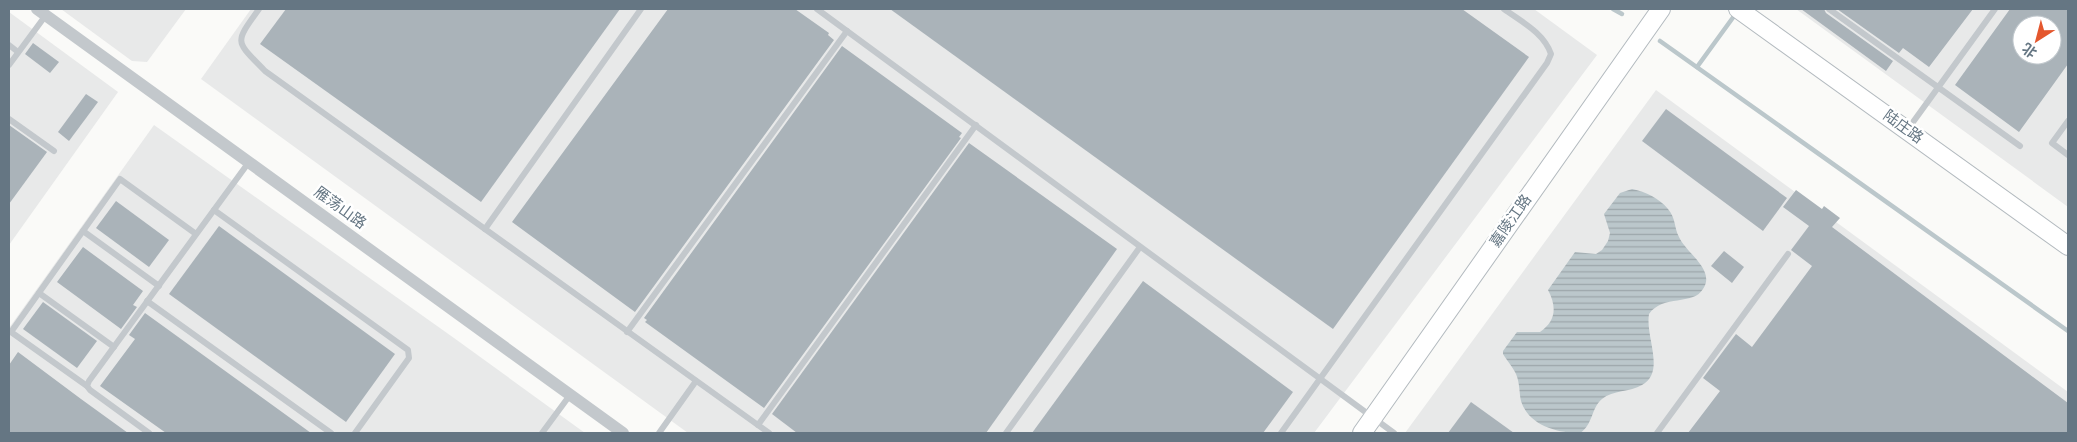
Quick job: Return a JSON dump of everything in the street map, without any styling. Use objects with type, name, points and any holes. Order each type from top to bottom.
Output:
[{"type":"street","name":"嘉陵江路","points":[[1362,433],[1661,9]]},
{"type":"street","name":"陆庄路","points":[[1741,11],[2068,246]]},
{"type":"street","name":"雁荡山路","points":[[42,12],[623,433]]},
{"type":"lane","points":[[259,9],[241,34],[240,41],[265,71],[769,433]]},
{"type":"lane","points":[[485,229],[641,9]]},
{"type":"lane","points":[[817,9],[1394,433]]},
{"type":"lane","points":[[1280,433],[1552,54],[1542,36],[1504,9]]},
{"type":"lane","points":[[1829,9],[2020,146]]},
{"type":"lane","points":[[1907,130],[1995,9]]},
{"type":"lane","points":[[9,65],[42,12]]},
{"type":"lane","points":[[626,332],[847,31]]},
{"type":"lane","points":[[9,45],[18,52]]},
{"type":"lane","points":[[9,118],[54,151]]},
{"type":"lane","points":[[2068,120],[2052,143],[2068,155]]},
{"type":"lane","points":[[758,425],[976,124]]},
{"type":"lane","points":[[87,386],[249,162]]},
{"type":"lane","points":[[149,433],[11,332],[120,180],[196,234]]},
{"type":"lane","points":[[214,210],[408,350],[410,358],[355,433]]},
{"type":"lane","points":[[83,231],[159,286]]},
{"type":"lane","points":[[1006,433],[1140,247]]},
{"type":"lane","points":[[1657,433],[1788,254]]},
{"type":"lane","points":[[39,293],[114,347]]},
{"type":"lane","points":[[147,301],[331,433]]},
{"type":"lane","points":[[659,433],[696,380]]},
{"type":"lane","points":[[542,433],[570,395]]},
{"type":"shaded area","points":[[61,9],[186,9],[147,62],[132,61]]},
{"type":"shaded area","points":[[251,9],[1534,9],[1597,55],[1314,433],[688,433],[201,79]]},
{"type":"shaded area","points":[[1796,9],[2068,9],[2068,207]]},
{"type":"shaded area","points":[[9,12],[118,92],[9,245]]},
{"type":"shaded area","points":[[1656,90],[2068,392],[2068,433],[1405,433]]},
{"type":"shaded area","points":[[154,125],[585,433],[9,433],[9,328]]},
{"type":"shaded area","points":[[1632,189],[1652,196],[1668,209],[1679,237],[1703,268],[1706,282],[1698,294],[1662,304],[1649,314],[1654,363],[1653,372],[1649,379],[1642,385],[1611,394],[1602,399],[1598,403],[1587,426],[1580,433],[1563,432],[1545,426],[1530,417],[1521,401],[1517,377],[1503,351],[1517,332],[1540,332],[1549,323],[1554,308],[1548,290],[1575,252],[1596,254],[1602,250],[1608,241],[1610,233],[1604,214],[1620,193]]},
{"type":"building","points":[[286,9],[620,9],[481,202],[260,44]]},
{"type":"building","points":[[668,9],[795,9],[829,33],[828,35],[834,40],[635,312],[512,222]]},
{"type":"building","points":[[890,9],[1462,9],[1529,57],[1333,329]]},
{"type":"building","points":[[1801,9],[1824,9],[1826,13],[1893,61],[1886,71]]},
{"type":"building","points":[[1837,9],[1973,9],[1929,67],[1903,48],[1899,53]]},
{"type":"building","points":[[2010,9],[2068,9],[2068,64],[2019,132],[1955,85]]},
{"type":"building","points":[[33,43],[59,62],[50,73],[25,54]]},
{"type":"building","points":[[842,46],[962,133],[959,137],[961,138],[764,408],[645,322],[647,320],[644,318]]},
{"type":"building","points":[[86,94],[98,102],[69,141],[58,132]]},
{"type":"building","points":[[1666,109],[1787,198],[1763,231],[1642,141]]},
{"type":"building","points":[[9,125],[47,152],[9,204]]},
{"type":"building","points":[[969,143],[1117,249],[986,433],[797,433],[772,414]]},
{"type":"building","points":[[1796,190],[1822,209],[1824,206],[1840,218],[1832,227],[2068,403],[2068,433],[1688,433],[1720,391],[1703,378],[1736,334],[1752,347],[1812,266],[1791,250],[1809,226],[1783,207]]},
{"type":"building","points":[[116,201],[169,240],[149,267],[96,228]]},
{"type":"building","points":[[219,226],[395,354],[346,422],[169,294]]},
{"type":"building","points":[[83,247],[143,291],[133,305],[137,307],[121,329],[57,282]]},
{"type":"building","points":[[1724,251],[1744,267],[1732,283],[1711,266]]},
{"type":"building","points":[[1143,281],[1293,392],[1263,433],[1032,433]]},
{"type":"building","points":[[43,302],[97,341],[77,368],[23,329]]},
{"type":"building","points":[[145,313],[311,433],[166,433],[100,386],[135,339],[129,335]]},
{"type":"building","points":[[18,352],[128,433],[9,433],[9,365]]},
{"type":"building","points":[[1471,402],[1514,433],[1448,433]]},
{"type":"waterway","points":[[1613,9],[1622,14]]},
{"type":"waterway","points":[[1697,67],[1737,12]]},
{"type":"waterway","points":[[1660,41],[2068,331]]}]
